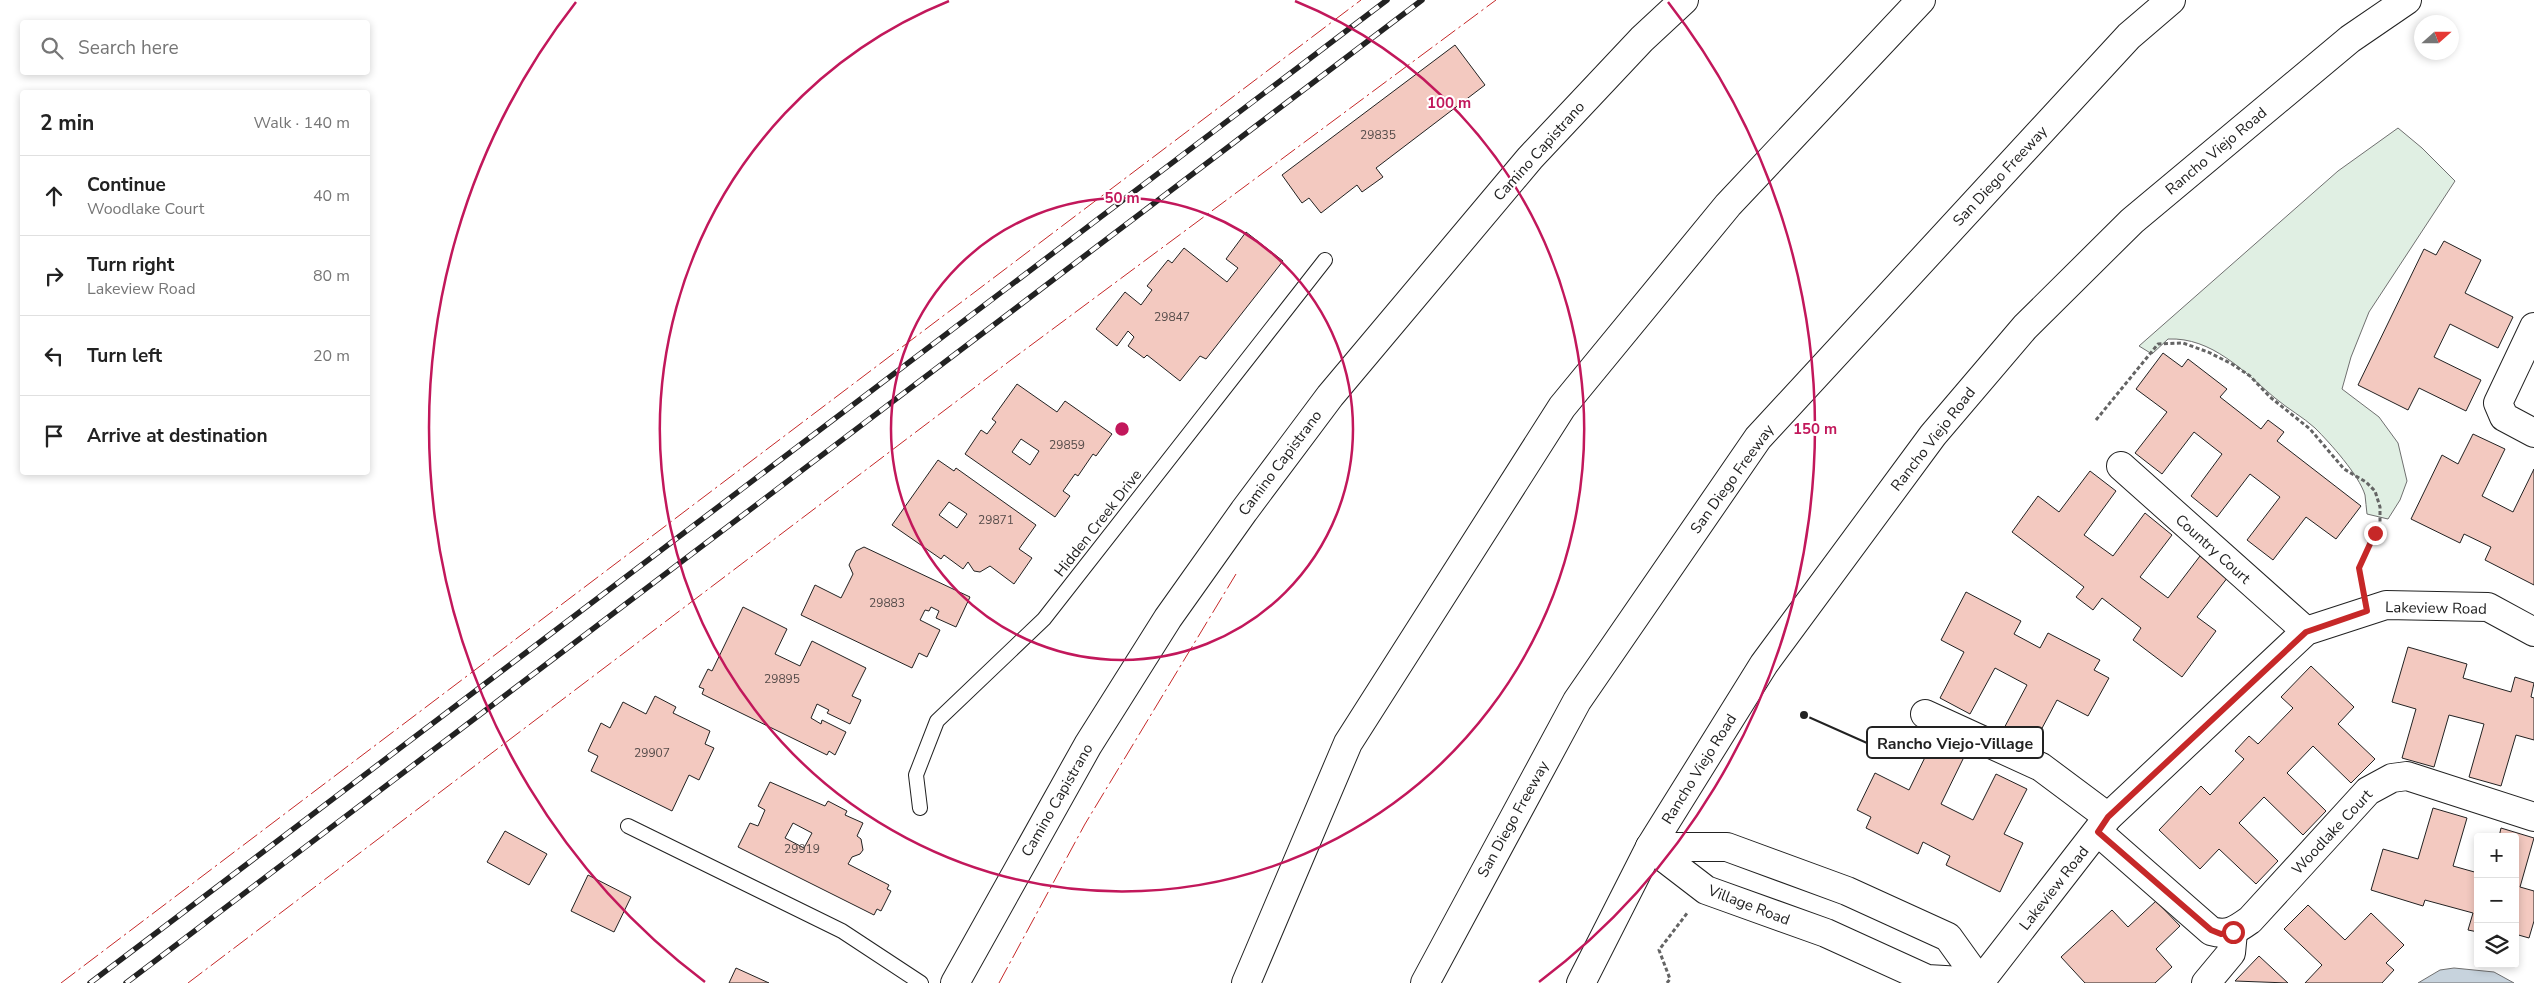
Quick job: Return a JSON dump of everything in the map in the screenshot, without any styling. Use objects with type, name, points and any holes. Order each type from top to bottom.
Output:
[{"type":"main road","name":"Camino Capistrano","points":[[955,983],[1088,745],[1168,618],[1244,511],[1330,396],[1530,158],[1642,38],[1684,0]]},
{"type":"main road","points":[[1246,983],[1348,742],[1562,407],[1728,205],[1921,0]]},
{"type":"main road","name":"San Diego Freeway","points":[[1425,983],[1577,701],[1758,438],[2129,36],[2171,0]]},
{"type":"main road","name":"Rancho Viejo Road","points":[[1581,983],[1650,847],[1764,664],[1933,435],[2025,327],[2132,221],[2350,39],[2407,0]]},
{"type":"main road","points":[[2534,327],[2498,403],[2504,417],[2534,433]]},
{"type":"main road","name":"Country Court","points":[[2121,466],[2306,632]]},
{"type":"main road","name":"Lakeview Road","points":[[1981,982],[2103,824],[2306,632],[2386,604],[2488,607],[2534,632]]},
{"type":"main road","points":[[1925,714],[2042,767],[2211,930],[2221,934],[2233,932],[2231,952],[2206,983]]},
{"type":"main road","name":"Woodlake Court","points":[[2233,932],[2250,920],[2368,791],[2386,781],[2407,776],[2534,817]]},
{"type":"main road","points":[[1650,847],[1727,847],[1847,891],[1948,937],[1981,982]]},
{"type":"main road","name":"Village Road","points":[[1650,847],[1706,890],[1826,933],[1927,979],[1981,982]]},
{"type":"lane","name":"Hidden Creek Drive","points":[[920,808],[916,774],[938,721],[1044,620],[1325,260]]},
{"type":"lane","points":[[628,826],[842,931],[921,983]]},
{"type":"path","points":[[2096,420],[2158,344],[2183,344],[2208,352],[2250,376],[2270,397],[2310,429],[2344,469],[2366,482],[2376,491],[2380,507],[2380,525],[2368,545],[2359,568],[2367,611]]},
{"type":"green space","points":[[2398,128],[2422,148],[2455,181],[2369,312],[2351,357],[2342,389],[2379,417],[2398,443],[2407,481],[2400,500],[2388,519],[2367,514],[2365,495],[2357,478],[2315,428],[2280,402],[2239,367],[2213,350],[2184,340],[2168,339],[2152,354],[2139,346],[2338,171]]},
{"type":"shaded area","points":[[2454,968],[2494,972],[2514,983],[2418,983],[2440,970]]},
{"type":"building","points":[[1455,45],[1485,85],[1376,168],[1383,177],[1362,192],[1357,185],[1321,213],[1309,198],[1302,203],[1282,175]]},
{"type":"building","points":[[1246,232],[1283,261],[1206,359],[1200,356],[1180,381],[1147,355],[1144,358],[1128,346],[1134,337],[1128,331],[1117,346],[1096,329],[1125,292],[1141,305],[1152,290],[1147,286],[1168,260],[1172,263],[1184,248],[1227,282],[1238,268],[1226,259]]},
{"type":"building","points":[[2444,241],[2481,260],[2465,293],[2513,317],[2498,348],[2450,324],[2434,357],[2481,380],[2466,411],[2419,388],[2408,410],[2358,385],[2424,249],[2436,255]]},
{"type":"building","points":[[2163,353],[2182,367],[2188,359],[2227,389],[2220,397],[2261,429],[2268,420],[2284,432],[2277,441],[2361,506],[2336,539],[2306,517],[2273,560],[2247,540],[2280,497],[2250,474],[2217,517],[2191,496],[2222,454],[2194,432],[2162,474],[2135,453],[2167,412],[2136,389]]},
{"type":"building","points":[[1017,384],[1057,412],[1065,401],[1112,434],[1096,456],[1093,454],[1078,476],[1075,474],[1063,491],[1070,496],[1055,517],[965,454],[981,430],[987,434],[996,422],[992,419]],"holes":[[[1021,439],[1039,451],[1030,465],[1012,452]]]},
{"type":"building","points":[[2473,434],[2505,449],[2482,496],[2513,512],[2534,469],[2534,585],[2485,560],[2491,547],[2464,534],[2460,543],[2411,519],[2442,455],[2458,464]]},
{"type":"building","points":[[938,460],[954,471],[956,468],[1036,525],[1019,549],[1032,558],[1014,584],[990,566],[980,572],[974,571],[968,562],[963,569],[944,555],[941,559],[892,525]],"holes":[[[949,502],[967,514],[957,528],[939,515]]]},
{"type":"building","points":[[2090,471],[2116,491],[2084,535],[2113,556],[2145,513],[2172,535],[2140,577],[2168,598],[2200,556],[2228,577],[2197,617],[2216,631],[2182,677],[2133,640],[2141,628],[2102,598],[2093,610],[2076,597],[2084,587],[2012,532],[2038,496],[2059,512]]},
{"type":"building","points":[[864,547],[970,597],[956,627],[936,618],[939,611],[931,607],[929,611],[925,610],[920,620],[940,630],[927,657],[919,653],[912,668],[801,615],[815,585],[841,598],[853,574],[849,565],[856,551]]},
{"type":"building","points":[[1966,592],[2021,621],[2014,634],[2040,648],[2048,633],[2100,660],[2094,670],[2109,678],[2088,716],[2057,700],[2032,747],[2002,732],[2027,685],[1995,668],[1970,714],[1940,698],[1964,652],[1941,640]]},
{"type":"building","points":[[743,607],[787,629],[775,654],[800,666],[812,641],[866,668],[852,696],[861,700],[850,724],[827,713],[829,710],[817,704],[811,718],[821,724],[822,720],[846,732],[835,755],[829,751],[827,755],[702,694],[704,689],[699,687],[708,669],[712,671]]},
{"type":"building","points":[[2408,647],[2467,664],[2463,678],[2511,692],[2515,677],[2534,683],[2531,697],[2534,698],[2534,740],[2516,735],[2501,786],[2469,777],[2484,724],[2449,715],[2434,767],[2402,758],[2416,709],[2392,702]]},
{"type":"building","points":[[2311,666],[2354,707],[2338,724],[2375,759],[2351,783],[2313,746],[2287,773],[2326,811],[2303,835],[2264,797],[2239,823],[2278,861],[2256,884],[2219,849],[2200,869],[2159,830],[2201,786],[2210,795],[2244,759],[2235,751],[2249,736],[2258,744],[2293,708],[2281,697]]},
{"type":"building","points":[[655,696],[676,707],[673,713],[710,731],[705,744],[714,748],[699,780],[689,775],[672,811],[591,771],[598,756],[588,751],[601,723],[610,728],[623,702],[646,714]]},
{"type":"building","points":[[1933,741],[1964,757],[1941,804],[1973,820],[1996,774],[2027,789],[2004,834],[2023,843],[2000,892],[1946,865],[1950,856],[1923,842],[1918,854],[1866,828],[1871,817],[1857,810],[1875,773],[1909,790]]},
{"type":"building","points":[[770,782],[825,806],[828,801],[847,811],[845,815],[863,823],[857,836],[861,839],[863,850],[860,854],[852,857],[848,864],[889,885],[887,889],[891,891],[881,911],[877,909],[874,915],[738,847],[750,823],[758,826],[765,810],[758,806]],"holes":[[[793,823],[812,833],[804,848],[785,838]]]},
{"type":"building","points":[[2433,808],[2467,818],[2453,866],[2474,872],[2474,931],[2468,930],[2473,913],[2425,900],[2423,906],[2371,890],[2383,849],[2418,859]]},
{"type":"building","points":[[2501,828],[2518,833],[2500,833]]},
{"type":"building","points":[[505,831],[547,854],[529,885],[487,862]]},
{"type":"building","points":[[2519,833],[2534,838],[2520,887],[2534,891],[2534,921],[2529,938],[2519,935]]},
{"type":"building","points":[[588,875],[631,897],[614,932],[571,911]]},
{"type":"building","points":[[2156,901],[2180,926],[2156,949],[2172,967],[2155,983],[2085,983],[2061,957],[2112,910],[2128,927]]},
{"type":"building","points":[[2308,905],[2345,940],[2371,913],[2404,945],[2386,963],[2394,970],[2382,983],[2305,983],[2322,965],[2284,929]]},
{"type":"building","points":[[2259,956],[2288,983],[2235,981]]},
{"type":"building","points":[[736,968],[769,983],[729,983]]},
{"type":"railway","points":[[90,983],[1387,0]]},
{"type":"railway","points":[[126,983],[1422,0]]},
{"type":"power","points":[[61,983],[1361,0]]},
{"type":"power","points":[[188,983],[1011,360],[1496,0]]},
{"type":"power","points":[[999,983],[1085,824],[1236,574]]},
{"type":"place","name":"Rancho Viejo-Village","points":[[1804,715]]},
{"type":"route","points":[[2233,932],[2221,934],[2211,930],[2098,832],[2108,817],[2306,632],[2367,611],[2359,568],[2375,533]]}]
